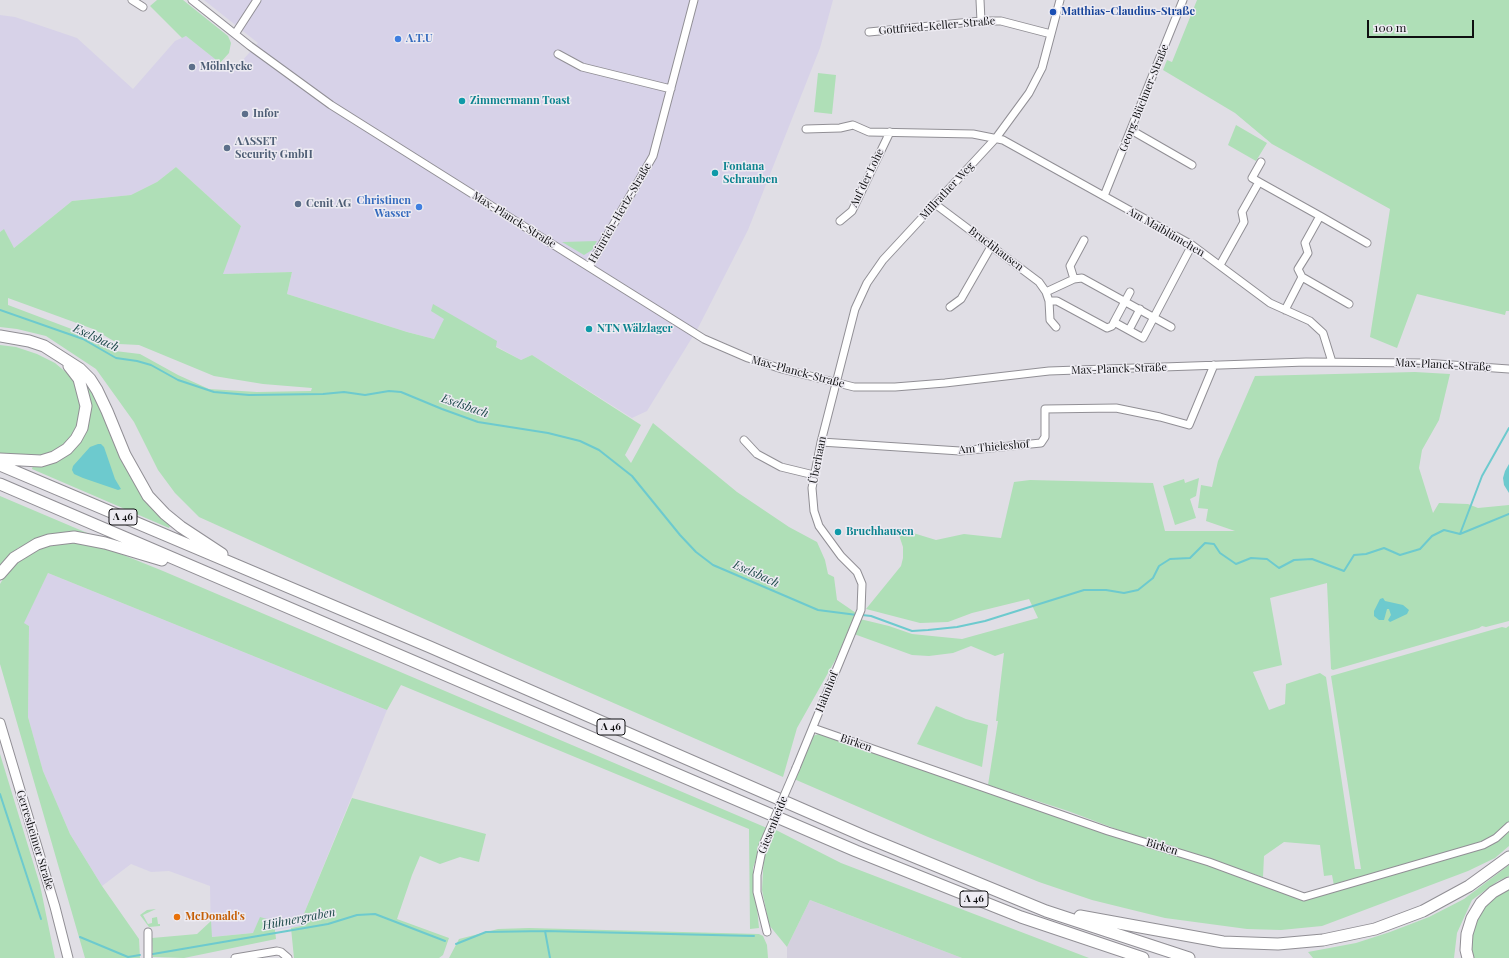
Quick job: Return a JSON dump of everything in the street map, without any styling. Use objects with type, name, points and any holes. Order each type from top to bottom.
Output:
[{"type":"highway","points":[[0,336],[29,341],[58,354],[80,369],[90,379],[107,411],[135,476],[148,496],[181,528],[245,570]]},
{"type":"highway","points":[[0,459],[41,461],[54,457],[66,449],[76,439],[85,418],[86,406],[84,393],[79,379],[58,354]]},
{"type":"highway","name":"A 46","points":[[0,465],[430,647],[866,837],[1046,911],[1189,958]]},
{"type":"highway","name":"A 46","points":[[0,484],[863,854],[1021,917],[1143,958]]},
{"type":"highway","points":[[0,574],[14,558],[37,544],[49,540],[74,537],[105,543],[216,577]]},
{"type":"highway","points":[[1046,911],[1223,942],[1278,944],[1323,940],[1375,929],[1422,911],[1469,886],[1509,856]]},
{"type":"highway","points":[[1468,958],[1466,950],[1467,934],[1472,918],[1481,903],[1493,892],[1509,883]]},
{"type":"main road","name":"Gerresheimer Straße","points":[[0,723],[53,899],[68,958]]},
{"type":"street","points":[[132,0],[143,6]]},
{"type":"street","name":"Max-Planck-Straße","points":[[192,0],[234,34],[331,105],[589,267],[704,339],[719,347],[782,370],[854,387],[907,386],[1049,371],[1214,365],[1332,362],[1424,363],[1509,369]]},
{"type":"street","points":[[234,34],[257,0]]},
{"type":"street","name":"Heinrich-Hertz-Straße","points":[[589,267],[650,161],[659,137],[694,0]]},
{"type":"street","points":[[980,0],[981,21]]},
{"type":"street","name":"Millrather Weg","points":[[835,383],[850,324],[859,297],[884,260],[996,138],[1037,78],[1060,0]]},
{"type":"street","name":"Georg-Büchner-Straße","points":[[1104,196],[1183,0]]},
{"type":"street","name":"Gottfried-Keller-Straße","points":[[869,32],[981,21],[1001,21],[1051,34]]},
{"type":"street","points":[[558,54],[582,67],[671,89]]},
{"type":"street","name":"Am Maiblümchen","points":[[806,129],[840,128],[853,125],[869,132],[973,134],[1003,140],[1192,245],[1270,303],[1310,321],[1324,333],[1332,362]]},
{"type":"street","points":[[1131,130],[1192,165]]},
{"type":"street","name":"Auf der Lohe","points":[[840,221],[852,211],[890,132]]},
{"type":"street","points":[[1261,162],[1252,178],[1367,243]]},
{"type":"street","points":[[1220,265],[1244,222],[1242,212],[1259,182]]},
{"type":"street","name":"Bruchhausen","points":[[936,204],[1030,274],[1046,292],[1049,301],[1050,320],[1056,326]]},
{"type":"street","points":[[1320,216],[1305,243],[1308,253],[1298,269],[1302,277],[1350,304]]},
{"type":"street","points":[[1074,279],[1070,266],[1084,240]]},
{"type":"street","points":[[950,307],[961,299],[992,245]]},
{"type":"street","points":[[1114,322],[1143,338],[1192,245]]},
{"type":"street","points":[[1285,310],[1302,277]]},
{"type":"street","points":[[1046,292],[1074,279],[1082,278],[1171,327]]},
{"type":"street","points":[[1049,301],[1057,301],[1107,328],[1112,326],[1130,292]]},
{"type":"street","points":[[1129,330],[1140,309]]},
{"type":"street","name":"Am Thieleshof","points":[[821,442],[960,451],[1041,443],[1045,437],[1045,409],[1116,408],[1160,417],[1189,425],[1214,365]]},
{"type":"street","name":"Überhaan","points":[[835,383],[814,475],[812,488],[813,500],[819,526],[841,556],[857,572],[862,584],[859,614]]},
{"type":"street","points":[[744,440],[756,454],[781,467],[814,475]]},
{"type":"street","name":"Hahnhof","points":[[796,768],[859,614]]},
{"type":"street","name":"Birken","points":[[813,728],[1108,831],[1209,862],[1304,897],[1483,846],[1496,838],[1509,826]]},
{"type":"street","name":"Giesenheide","points":[[768,932],[757,892],[757,875],[763,845],[796,768]]},
{"type":"street","points":[[148,932],[148,958]]},
{"type":"street","points":[[235,958],[277,951],[281,952],[288,958]]},
{"type":"shaded area","points":[[204,0],[833,0],[820,48],[748,230],[698,328],[647,411],[632,418],[532,355],[521,360],[445,318],[434,339],[407,332],[287,294],[292,272],[222,274],[241,226],[176,167],[157,182],[131,195],[72,201],[14,248],[4,230],[0,232],[0,15],[15,17],[77,38],[133,89],[175,41],[186,36],[232,72],[258,43]]},
{"type":"shaded area","points":[[48,573],[387,710],[303,916],[301,926],[275,930],[274,921],[253,933],[211,937],[210,886],[169,871],[151,872],[131,864],[102,886],[70,834],[43,771],[28,717],[29,626],[23,623]]},
{"type":"shaded area","points":[[810,900],[962,958],[787,958],[787,947]]},
{"type":"green space","points":[[157,0],[183,0],[228,36],[231,43],[229,53],[220,63],[186,36],[182,38],[150,6]]},
{"type":"green space","points":[[1197,0],[1509,0],[1509,311],[1506,311],[1505,315],[1417,294],[1397,348],[1370,337],[1390,209],[1272,144],[1235,113],[1163,70],[1167,60],[1172,62]]},
{"type":"green space","points":[[818,73],[836,75],[832,114],[814,112]]},
{"type":"green space","points":[[1236,125],[1267,143],[1256,161],[1228,145]]},
{"type":"green space","points":[[176,167],[241,226],[223,274],[292,272],[287,294],[407,332],[434,339],[444,319],[431,311],[433,304],[497,341],[496,347],[521,360],[532,355],[641,425],[625,455],[631,463],[653,423],[737,492],[789,527],[817,542],[825,560],[828,574],[834,577],[837,600],[856,613],[837,657],[797,728],[783,777],[506,656],[199,517],[175,493],[158,470],[134,422],[96,369],[46,336],[17,329],[0,327],[0,232],[4,229],[14,248],[72,201],[131,195],[157,182]],"holes":[[[8,298],[93,329],[119,344],[139,345],[214,376],[263,384],[312,388],[311,391],[257,392],[209,389],[178,375],[140,354],[115,351],[98,339],[8,305]]]},
{"type":"green space","points":[[597,241],[592,250],[584,255],[562,242]]},
{"type":"green space","points":[[0,345],[16,347],[37,354],[55,363],[68,374],[75,384],[80,398],[81,411],[77,427],[69,440],[50,454],[38,457],[6,455],[0,453]]},
{"type":"green space","points":[[1415,372],[1450,374],[1439,420],[1422,450],[1419,468],[1433,513],[1439,503],[1468,504],[1478,508],[1509,505],[1509,621],[1486,627],[1482,626],[1333,670],[1331,669],[1327,583],[1270,598],[1282,665],[1253,672],[1269,710],[1285,704],[1286,684],[1320,673],[1326,677],[1355,869],[1361,869],[1331,676],[1509,626],[1509,846],[1495,858],[1468,871],[1322,926],[1281,930],[1247,929],[1165,918],[1092,900],[1039,882],[928,837],[794,779],[813,736],[821,733],[1202,862],[1305,900],[1335,891],[1332,875],[1324,876],[1320,845],[1284,842],[1264,856],[1263,877],[1132,835],[1068,811],[988,785],[998,721],[996,721],[1004,653],[995,656],[971,646],[953,653],[929,656],[912,655],[854,634],[860,619],[889,626],[912,634],[962,639],[1038,618],[1029,599],[972,613],[948,622],[920,623],[866,609],[901,566],[903,547],[899,535],[900,529],[936,540],[964,534],[1001,538],[1014,482],[1030,480],[1153,483],[1165,531],[1235,531],[1206,521],[1208,509],[1198,508],[1201,485],[1212,487],[1218,461],[1255,376]]},
{"type":"green space","points":[[81,378],[87,381],[120,449],[171,524],[169,528],[32,469],[33,465],[82,434]]},
{"type":"green space","points":[[1199,478],[1196,496],[1190,499],[1196,518],[1175,525],[1163,486],[1184,479],[1185,483]]},
{"type":"green space","points":[[0,496],[97,537],[44,537],[18,548],[0,567]]},
{"type":"green space","points":[[78,542],[106,548],[163,571],[767,828],[753,868],[759,928],[750,929],[749,829],[401,685],[387,710],[48,573],[24,623],[29,626],[28,717],[43,771],[70,834],[102,886],[139,939],[140,958],[85,958],[0,664],[0,584],[6,574],[20,559],[35,550],[54,543]]},
{"type":"green space","points":[[936,706],[966,719],[988,725],[982,767],[917,744]]},
{"type":"green space","points":[[0,754],[40,885],[55,958],[0,958]]},
{"type":"green space","points":[[352,798],[486,834],[479,862],[460,857],[440,864],[420,856],[412,875],[397,919],[449,938],[443,955],[439,958],[294,958],[291,928],[301,926],[303,916]]},
{"type":"green space","points":[[774,829],[841,863],[1089,958],[962,958],[810,900],[787,947],[769,925],[762,890],[764,854]]},
{"type":"green space","points":[[1509,865],[1509,876],[1498,881],[1472,900],[1457,933],[1454,958],[1313,958],[1308,952],[1356,943],[1429,917],[1464,899]]},
{"type":"green space","points":[[1509,889],[1509,958],[1474,958],[1471,951],[1474,924],[1487,902]]},
{"type":"green space","points":[[156,909],[143,915],[148,924],[152,923],[152,918],[157,917],[158,924],[160,924],[160,926],[149,927],[140,915],[147,910]]},
{"type":"green space","points":[[260,917],[274,921],[276,939],[184,958],[153,957],[152,938],[197,934],[211,921],[212,937],[253,933]]},
{"type":"green space","points":[[529,928],[759,934],[763,936],[767,945],[768,958],[449,958],[459,939],[498,929]]},
{"type":"water","points":[[101,444],[104,447],[115,479],[121,489],[118,490],[74,474],[72,470],[73,466],[90,447]]},
{"type":"water","points":[[1509,464],[1509,493],[1504,485],[1503,478]]},
{"type":"water","points":[[1383,598],[1385,601],[1403,605],[1409,610],[1407,614],[1390,622],[1388,620],[1391,615],[1389,609],[1387,609],[1384,620],[1379,620],[1374,616],[1374,611],[1380,599]]},
{"type":"waterway","name":"Eselsbach","points":[[0,310],[83,339],[116,358],[151,365],[178,380],[214,392],[249,395],[323,394],[344,392],[365,395],[389,391],[401,392],[478,422],[548,433],[580,441],[599,450],[632,476],[680,535],[696,552],[713,565],[818,610],[857,615]]},
{"type":"waterway","points":[[1460,534],[1482,476],[1509,428]]},
{"type":"waterway","name":"Eselsbach","points":[[862,615],[871,616],[912,631],[928,630],[957,627],[985,621],[1084,590],[1106,590],[1124,593],[1138,590],[1153,578],[1159,566],[1170,559],[1190,558],[1205,543],[1214,544],[1220,553],[1236,564],[1251,558],[1267,559],[1279,568],[1294,560],[1312,559],[1344,571],[1354,555],[1366,554],[1384,548],[1400,555],[1420,549],[1432,536],[1444,530],[1460,534],[1509,514]]},
{"type":"waterway","name":"Hühnergraben","points":[[0,794],[41,919]]},
{"type":"waterway","name":"Hühnergraben","points":[[153,954],[328,924],[357,915],[375,914],[445,941]]},
{"type":"waterway","points":[[545,931],[754,936]]},
{"type":"waterway","name":"Hühnergraben","points":[[456,944],[486,932],[545,931],[550,958]]},
{"type":"waterway","name":"Hühnergraben","points":[[80,937],[128,957],[140,955]]},
{"type":"place","name":"Matthias-Claudius-Straße","points":[[1053,12]]},
{"type":"place","name":"A.T.U","points":[[398,39]]},
{"type":"place","name":"Mölnlycke","points":[[192,67]]},
{"type":"place","name":"Zimmermann Toast","points":[[462,101]]},
{"type":"place","name":"Infor","points":[[245,114]]},
{"type":"place","name":"AASSET Security GmbH","points":[[227,148]]},
{"type":"place","name":"Fontana Schrauben","points":[[715,173]]},
{"type":"place","name":"Cenit AG","points":[[298,204]]},
{"type":"place","name":"Christinen Wasser","points":[[419,207]]},
{"type":"place","name":"NTN Wälzlager","points":[[589,329]]},
{"type":"place","name":"Bruchhausen","points":[[838,532]]},
{"type":"place","name":"McDonald's","points":[[177,917]]}]
